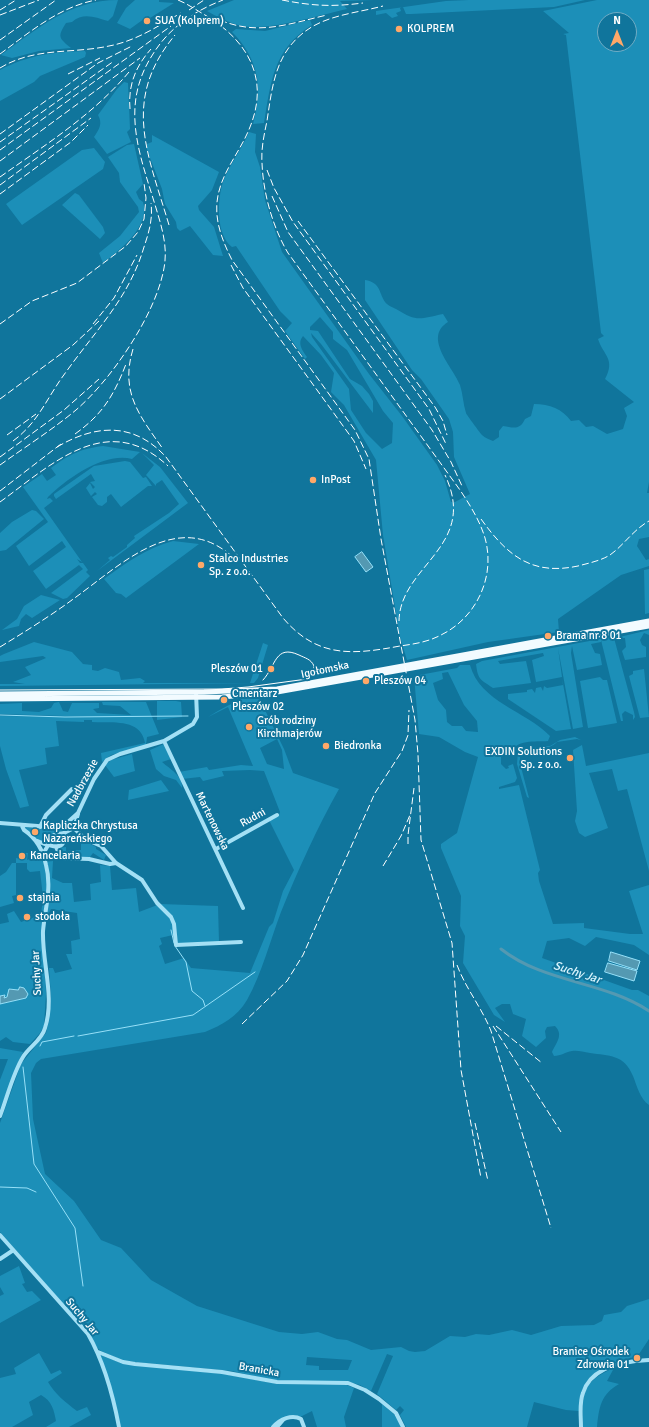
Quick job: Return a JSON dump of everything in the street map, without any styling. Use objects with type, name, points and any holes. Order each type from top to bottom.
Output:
[{"type":"main road","name":"Igołomska","points":[[456,659],[649,621]]},
{"type":"main road","name":"Igołomska","points":[[0,699],[196,695],[277,689],[649,626]]},
{"type":"main road","name":"Igołomska","points":[[0,694],[196,695]]},
{"type":"street","name":"Nadbrzezie","points":[[0,823],[22,826],[50,827],[64,823],[78,813],[96,775],[106,760],[120,754],[164,741],[194,723],[197,716],[196,695]]},
{"type":"street","name":"Martenowska","points":[[164,741],[243,908]]},
{"type":"street","points":[[40,827],[46,815],[72,789]]},
{"type":"street","points":[[43,854],[55,834],[64,833],[74,828],[78,813]]},
{"type":"street","name":"Rudni","points":[[216,849],[277,815]]},
{"type":"street","points":[[64,823],[74,828],[85,839],[101,846],[116,863],[142,880],[161,908],[171,917],[174,924],[176,945],[240,942]]},
{"type":"street","name":"Suchy Jar","points":[[0,1116],[22,1058],[43,1034],[47,1019],[47,980],[43,931],[47,913],[47,866],[36,841],[24,830],[22,826]]},
{"type":"street","points":[[36,841],[56,847],[63,843],[64,833]]},
{"type":"street","points":[[56,847],[61,858],[89,859],[107,864],[116,863]]},
{"type":"street","name":"Suchy Jar","points":[[0,1235],[12,1251],[88,1334],[98,1352],[112,1396],[119,1427]]},
{"type":"street","points":[[0,1259],[12,1251]]},
{"type":"street","name":"Branicka","points":[[98,1352],[123,1362],[135,1364],[222,1372],[277,1382],[348,1384],[365,1390],[380,1399],[396,1413],[403,1427]]},
{"type":"street","points":[[581,1427],[582,1394],[592,1378],[620,1363],[627,1361],[649,1360]]},
{"type":"street","points":[[273,1427],[278,1421],[293,1416],[302,1420],[304,1427]]},
{"type":"street","points":[[277,1427],[283,1420]]},
{"type":"shaded area","points":[[118,0],[113,16],[108,21],[85,16],[66,23],[60,34],[64,42],[71,48],[39,51],[12,58],[1,55],[41,26],[69,11],[101,1]]},
{"type":"shaded area","points":[[135,0],[159,0],[159,2],[174,3],[150,18],[148,16],[130,29],[117,23],[126,8]]},
{"type":"shaded area","points":[[234,0],[374,0],[340,1],[347,9],[292,22],[262,27],[238,25],[226,21],[207,11]]},
{"type":"shaded area","points":[[469,0],[585,0],[554,7],[411,14],[406,14],[403,7],[446,1]]},
{"type":"shaded area","points":[[597,0],[649,0],[649,482],[647,493],[649,493],[649,537],[639,539],[637,546],[646,560],[649,559],[649,566],[621,575],[558,619],[559,632],[488,642],[407,660],[400,637],[383,535],[376,460],[344,405],[331,392],[334,373],[321,355],[303,336],[300,344],[307,357],[305,359],[285,331],[292,323],[280,311],[236,246],[232,247],[227,242],[223,234],[219,217],[221,189],[232,163],[249,132],[256,134],[255,152],[260,167],[265,200],[282,252],[369,374],[402,416],[437,465],[445,481],[451,502],[455,502],[470,494],[454,457],[453,432],[449,419],[421,379],[412,370],[365,300],[365,280],[377,285],[387,304],[409,316],[414,318],[423,318],[443,314],[448,322],[441,329],[438,336],[442,353],[460,385],[466,413],[481,434],[486,438],[493,441],[499,437],[499,431],[503,426],[513,428],[519,427],[525,419],[531,416],[534,404],[550,406],[560,410],[571,421],[579,420],[586,427],[593,426],[607,434],[623,429],[627,416],[624,408],[634,402],[605,379],[608,372],[609,362],[598,339],[604,336],[601,333],[566,35],[563,34],[569,33],[543,11]],"holes":[[[320,317],[333,332],[333,339],[347,350],[383,411],[393,423],[392,443],[382,449],[366,433],[351,410],[349,389],[312,337],[311,333],[373,413],[373,401],[369,394],[362,386],[350,379],[318,331],[310,330],[310,327]]]},
{"type":"shaded area","points":[[402,7],[400,8],[401,11],[396,13],[398,16],[392,18],[386,13],[376,15],[376,11]]},
{"type":"shaded area","points":[[310,20],[312,25],[299,34],[289,45],[276,68],[272,80],[264,123],[253,124],[258,98],[256,75],[253,63],[248,53],[232,32],[236,29],[265,31]]},
{"type":"shaded area","points":[[85,51],[85,57],[40,76],[34,82],[0,101],[0,70],[10,65],[41,55]]},
{"type":"shaded area","points":[[124,82],[128,83],[130,129],[127,132],[131,142],[107,154],[94,137],[100,124],[98,115]]},
{"type":"shaded area","points":[[152,135],[219,172],[212,190],[198,206],[199,210],[214,227],[223,256],[213,255],[190,226],[180,231],[177,228],[176,222],[165,204],[162,189],[147,150],[147,144],[152,142]]},
{"type":"shaded area","points":[[134,144],[143,184],[136,192],[139,199],[143,202],[144,211],[142,220],[138,229],[125,245],[103,263],[99,253],[120,236],[139,212],[138,207],[120,182],[119,173],[108,157],[127,145]]},
{"type":"shaded area","points":[[94,148],[105,162],[103,169],[22,225],[6,204],[82,150]]},
{"type":"shaded area","points":[[75,193],[79,195],[103,227],[105,233],[100,239],[62,205]]},
{"type":"shaded area","points":[[103,446],[140,452],[132,459],[110,459],[87,468],[66,482],[48,497],[47,499],[50,498],[53,501],[44,508],[82,562],[77,559],[80,563],[83,563],[88,570],[86,572],[90,576],[67,598],[63,599],[51,593],[83,569],[79,565],[46,589],[33,571],[66,547],[62,541],[29,566],[16,546],[48,522],[23,487],[42,474],[47,481],[56,475],[51,468],[64,459],[81,451]]},
{"type":"shaded area","points":[[142,453],[160,467],[188,503],[97,571],[110,560],[108,558],[111,556],[113,557],[127,547],[127,545],[135,538],[134,536],[169,513],[179,504],[162,480],[156,484],[156,486],[146,475],[154,465]]},
{"type":"shaded area","points":[[125,461],[130,462],[143,478],[146,477],[152,486],[148,486],[121,507],[111,494],[107,497],[107,502],[102,506],[98,505],[92,497],[97,494],[95,492],[91,496],[86,488],[90,483],[93,489],[95,487],[90,482],[95,481],[91,474],[56,499],[54,496],[54,494],[94,466]]},
{"type":"shaded area","points":[[32,510],[36,511],[44,519],[6,550],[0,551],[0,533],[12,522]]},
{"type":"shaded area","points":[[173,541],[199,544],[126,598],[121,594],[116,593],[104,579],[145,552]]},
{"type":"shaded area","points":[[362,552],[373,567],[366,572],[355,557]]},
{"type":"shaded area","points":[[649,569],[649,613],[645,614],[644,570]]},
{"type":"shaded area","points":[[41,595],[60,600],[32,618],[26,614],[21,619],[19,626],[2,630],[17,619],[24,606]]},
{"type":"shaded area","points":[[649,630],[649,635],[644,633],[640,640],[642,645],[646,647],[646,657],[625,660],[622,651],[626,647],[625,638],[615,638]]},
{"type":"shaded area","points":[[611,637],[611,639],[614,638],[634,712],[635,717],[633,720],[633,715],[625,711],[622,714],[623,721],[621,721],[601,640],[601,642],[591,644],[595,653],[600,654],[602,665],[577,670],[572,646],[571,653],[583,727],[573,729],[558,648],[562,677],[536,682],[532,660],[544,656],[543,653],[498,661],[500,664],[526,661],[531,683],[493,688],[480,679],[478,673],[476,664],[482,661]]},
{"type":"shaded area","points":[[34,642],[72,652],[83,664],[92,665],[92,670],[98,671],[105,668],[119,672],[121,680],[140,678],[145,681],[143,683],[250,683],[263,643],[268,645],[258,678],[254,683],[0,686],[0,684],[25,684],[13,682],[31,675],[25,667],[46,658],[43,656],[0,662],[0,656]]},
{"type":"shaded area","points":[[460,665],[470,665],[475,678],[493,697],[540,727],[550,736],[548,741],[526,742],[516,746],[511,754],[501,755],[501,764],[506,769],[509,768],[508,766],[513,764],[517,778],[515,782],[499,787],[499,789],[519,785],[540,870],[538,873],[539,881],[553,924],[584,923],[584,928],[630,934],[643,934],[629,891],[649,885],[649,955],[634,945],[596,937],[585,946],[569,938],[547,941],[542,958],[632,990],[638,990],[649,996],[649,1105],[641,1096],[629,1069],[615,1057],[576,1051],[554,1056],[552,1052],[559,1036],[558,1029],[555,1026],[547,1027],[545,1031],[546,1038],[536,1047],[522,1036],[526,1019],[513,1014],[510,1004],[502,1004],[495,1008],[505,1022],[494,1015],[463,963],[465,936],[460,926],[461,896],[441,848],[441,844],[457,833],[478,757],[465,752],[439,737],[419,734],[414,676],[457,668]],"holes":[[[448,672],[464,705],[477,721],[478,732],[466,731],[462,726],[452,726],[447,722],[446,710],[438,700],[433,683],[443,679],[442,673]]]},
{"type":"shaded area","points":[[644,669],[649,717],[640,718],[629,676],[633,674],[633,671]]},
{"type":"shaded area","points":[[600,677],[603,680],[607,680],[617,723],[588,728],[580,681]]},
{"type":"shaded area","points":[[562,678],[571,729],[556,731],[508,699],[508,694],[527,692],[527,690],[532,689],[535,693],[536,688],[541,687],[543,691],[544,686],[547,688],[563,685]]},
{"type":"shaded area","points":[[254,698],[262,700],[262,704],[284,749],[293,773],[339,789],[315,834],[294,881],[252,990],[243,1006],[234,1016],[205,1032],[41,1059],[36,1063],[31,1073],[33,1119],[45,1174],[74,1201],[101,1240],[121,1248],[151,1280],[197,1306],[279,1332],[302,1334],[318,1332],[337,1339],[347,1340],[371,1350],[401,1347],[415,1352],[425,1351],[450,1336],[465,1337],[476,1334],[489,1335],[512,1330],[531,1335],[561,1326],[594,1325],[602,1321],[604,1315],[621,1312],[627,1306],[649,1299],[649,1339],[637,1357],[614,1363],[593,1375],[584,1386],[580,1398],[579,1411],[566,1410],[534,1402],[527,1427],[406,1427],[400,1415],[404,1410],[400,1406],[396,1410],[377,1394],[393,1356],[387,1354],[371,1391],[360,1385],[349,1382],[280,1382],[232,1371],[124,1361],[101,1351],[96,1347],[90,1335],[0,1232],[0,1123],[21,1064],[46,1033],[49,1021],[51,997],[49,968],[53,968],[55,973],[72,969],[66,954],[72,954],[71,941],[80,939],[77,913],[51,909],[44,922],[46,994],[44,1026],[30,1044],[13,1042],[6,1037],[0,1041],[0,1004],[26,998],[18,990],[4,998],[5,995],[0,996],[0,924],[9,922],[7,914],[14,911],[21,922],[41,915],[43,897],[40,871],[30,872],[27,869],[27,863],[16,863],[16,858],[25,860],[26,853],[28,853],[27,860],[40,855],[43,862],[53,861],[52,878],[63,883],[72,883],[74,902],[91,900],[90,884],[101,882],[100,865],[110,866],[112,890],[136,888],[139,912],[160,904],[218,906],[219,942],[177,944],[176,930],[173,924],[173,935],[160,938],[162,944],[159,946],[165,964],[184,958],[191,968],[250,973],[269,927],[273,923],[283,891],[294,870],[269,820],[279,815],[280,812],[264,771],[222,771],[224,776],[203,781],[200,777],[182,779],[179,772],[207,767],[209,770],[241,765],[253,766],[228,707],[208,717],[230,705],[241,702],[240,699]],"holes":[[[277,739],[282,750],[284,769],[267,764],[260,748]],[[307,1357],[351,1360],[352,1360],[348,1370],[319,1370],[319,1366],[306,1365]]]},
{"type":"shaded area","points":[[157,701],[181,702],[182,717],[157,720]]},
{"type":"shaded area","points":[[59,702],[63,711],[68,712],[72,703],[99,703],[99,708],[93,709],[97,713],[131,715],[120,706],[103,705],[102,702],[146,702],[159,734],[147,737],[146,745],[111,755],[102,762],[101,753],[145,743],[138,729],[117,722],[92,722],[92,720],[84,720],[84,722],[56,721],[59,746],[45,748],[47,764],[19,770],[29,806],[20,808],[6,769],[0,746],[0,716],[97,717],[0,714],[0,704],[22,703],[22,711],[39,712],[51,708],[54,703]]},
{"type":"shaded area","points":[[575,737],[581,740],[577,739],[557,742],[550,747],[545,748],[521,750],[550,746],[560,740]]},
{"type":"shaded area","points":[[164,744],[171,759],[162,762],[178,776],[182,784],[182,788],[176,780],[164,776],[156,769],[150,750]]},
{"type":"shaded area","points":[[582,745],[586,766],[649,753],[649,871],[627,789],[618,791],[612,769],[589,773],[608,828],[585,837],[579,833],[575,821],[577,811],[573,750]]},
{"type":"shaded area","points":[[521,750],[520,763],[529,798],[527,797],[517,764],[518,751]]},
{"type":"shaded area","points":[[132,754],[135,771],[114,777],[105,765],[111,760]]},
{"type":"shaded area","points":[[161,780],[169,791],[128,800],[129,790]]},
{"type":"shaded area","points":[[63,825],[70,828],[65,831],[53,833],[47,843],[36,839],[24,829],[24,827],[48,829]]},
{"type":"shaded area","points":[[81,839],[96,847],[96,849],[106,855],[104,860],[93,853],[90,857],[62,857],[58,849],[59,848],[66,847],[66,851],[81,850]]},
{"type":"shaded area","points":[[12,863],[16,863],[16,895],[12,896],[14,903],[0,907],[0,876],[6,872]]},
{"type":"shaded area","points":[[611,952],[640,961],[637,970],[609,961]]},
{"type":"shaded area","points":[[608,963],[637,971],[634,981],[605,972]]},
{"type":"shaded area","points":[[20,987],[24,988],[28,994],[26,998],[0,1004],[0,996],[5,995],[4,998],[7,997],[9,989],[18,990]]},
{"type":"shaded area","points":[[0,1048],[23,1052],[0,1109],[0,1080],[8,1059],[0,1059]]},
{"type":"shaded area","points":[[19,1266],[25,1283],[22,1284],[27,1292],[32,1291],[41,1300],[0,1323],[0,1296],[4,1294],[0,1287],[0,1276]]},
{"type":"shaded area","points":[[39,1353],[51,1374],[60,1370],[62,1373],[48,1382],[54,1390],[64,1401],[77,1411],[87,1407],[91,1415],[69,1427],[46,1427],[56,1421],[50,1403],[41,1395],[29,1402],[33,1415],[12,1427],[0,1427],[0,1378],[16,1374],[14,1368]]},
{"type":"shaded area","points":[[100,1355],[121,1363],[223,1374],[278,1384],[347,1385],[354,1388],[344,1417],[346,1427],[317,1427],[312,1411],[300,1417],[293,1415],[271,1427],[120,1427]]},
{"type":"shaded area","points":[[614,1368],[607,1381],[619,1384],[608,1392],[602,1402],[597,1427],[583,1427],[584,1398],[589,1384],[595,1378]]},
{"type":"shaded area","points":[[382,1404],[395,1415],[402,1427],[382,1427]]},
{"type":"waterway","points":[[0,715],[65,717],[188,716]]},
{"type":"waterway","points":[[171,930],[174,943]]},
{"type":"waterway","points":[[175,946],[186,962],[192,991],[203,1000],[205,1006]]},
{"type":"waterway","name":"Suchy Jar","points":[[501,949],[536,969],[613,993],[649,1011]]},
{"type":"waterway","points":[[78,1036],[193,1015],[255,972]]},
{"type":"waterway","points":[[40,1046],[42,1042],[74,1036]]},
{"type":"waterway","points":[[23,1067],[34,1164],[75,1228],[83,1286]]},
{"type":"waterway","points":[[0,1187],[27,1188],[36,1192]]},
{"type":"tram line","points":[[0,690],[222,689],[307,679],[313,674],[314,666],[306,658],[291,652],[285,652],[280,654],[263,680]]},
{"type":"railway","points":[[0,10],[16,0]]},
{"type":"railway","points":[[0,15],[39,0]]},
{"type":"railway","points":[[0,40],[56,0]]},
{"type":"railway","points":[[0,54],[57,14],[82,3],[96,0]]},
{"type":"railway","points":[[178,0],[205,15],[233,36],[251,62],[256,77],[256,109],[246,136],[226,172],[219,192],[217,217],[220,232],[232,260],[355,430],[369,459],[381,539],[415,720],[418,754],[421,840],[452,943],[461,1070],[481,1178]]},
{"type":"railway","points":[[189,10],[204,0]]},
{"type":"railway","points":[[0,465],[58,424],[90,397],[118,364],[142,325],[152,305],[164,268],[165,245],[139,150],[135,112],[137,93],[143,73],[153,54],[167,36],[192,15],[223,0]]},
{"type":"railway","points":[[282,0],[303,4],[322,5],[363,3]]},
{"type":"railway","points":[[57,447],[86,434],[114,430],[128,432],[141,437],[154,446],[166,457],[283,618],[309,641],[322,647],[351,652],[383,649],[426,641],[453,628],[473,607],[480,595],[488,567],[488,553],[485,538],[478,519],[460,490],[288,253],[273,221],[264,186],[262,147],[273,84],[276,73],[286,51],[303,33],[321,22],[342,15],[383,6]]},
{"type":"railway","points":[[0,68],[13,61],[40,54],[119,44],[128,41],[181,13]]},
{"type":"railway","points":[[220,20],[234,25],[260,28],[286,25],[327,15]]},
{"type":"railway","points":[[0,150],[171,26]]},
{"type":"railway","points":[[169,225],[147,151],[144,128],[144,105],[148,82],[158,59],[175,35]]},
{"type":"railway","points":[[0,134],[98,63],[132,46]]},
{"type":"railway","points":[[130,109],[130,92],[134,77],[145,56],[151,49]]},
{"type":"railway","points":[[68,74],[100,58]]},
{"type":"railway","points":[[0,161],[140,58]]},
{"type":"railway","points":[[0,142],[114,61]]},
{"type":"railway","points":[[0,177],[84,116],[115,88],[129,72]]},
{"type":"railway","points":[[0,185],[91,118]]},
{"type":"railway","points":[[0,194],[71,142],[88,125]]},
{"type":"railway","points":[[267,170],[274,188],[293,222],[429,409],[446,444]]},
{"type":"railway","points":[[0,324],[32,301],[77,283],[126,246],[138,232],[144,219],[146,198],[144,183]]},
{"type":"railway","points":[[272,196],[288,232],[432,430],[451,462],[462,486]]},
{"type":"railway","points":[[13,441],[30,426],[59,381],[121,298],[138,265],[146,241],[151,220],[151,203]]},
{"type":"railway","points":[[298,221],[435,407],[443,421],[447,435]]},
{"type":"railway","points":[[93,324],[114,298],[137,255]]},
{"type":"railway","points":[[231,265],[243,288],[354,441],[366,469]]},
{"type":"railway","points":[[0,399],[73,345],[99,321]]},
{"type":"railway","points":[[133,349],[130,364],[130,391],[146,425],[163,449]]},
{"type":"railway","points":[[75,434],[85,427],[106,403],[117,385],[126,364]]},
{"type":"railway","points":[[0,457],[64,410],[99,379]]},
{"type":"railway","points":[[7,435],[36,414]]},
{"type":"railway","points":[[0,502],[59,459],[80,449],[101,443],[123,442],[145,450],[168,466]]},
{"type":"railway","points":[[0,491],[61,444]]},
{"type":"railway","points":[[399,621],[403,602],[411,585],[446,538],[452,520],[453,500],[445,475]]},
{"type":"railway","points":[[481,519],[491,532],[511,552],[522,560],[547,568],[578,566],[606,557],[649,521]]},
{"type":"railway","points":[[0,647],[58,610],[113,569],[153,545],[174,539],[195,538],[216,545],[237,561]]},
{"type":"railway","points":[[242,1024],[287,981],[303,955],[375,793],[402,751],[408,735],[409,710]]},
{"type":"railway","points":[[408,844],[414,788]]},
{"type":"railway","points":[[383,866],[401,836],[410,815]]},
{"type":"railway","points":[[457,965],[491,1031],[551,1228]]},
{"type":"railway","points":[[493,1026],[561,1132]]},
{"type":"railway","points":[[496,1026],[542,1063]]},
{"type":"railway","points":[[475,1123],[488,1181]]},
{"type":"place","name":"SUA (Kolprem)","points":[[147,21]]},
{"type":"place","name":"KOLPREM","points":[[399,29]]},
{"type":"place","name":"InPost","points":[[313,480]]},
{"type":"place","name":"Stalco Industries Sp. z o.o.","points":[[201,565]]},
{"type":"place","name":"Brama nr 8 01","points":[[548,636]]},
{"type":"place","name":"Pleszów 01","points":[[271,669]]},
{"type":"place","name":"Pleszów 04","points":[[366,681]]},
{"type":"place","name":"Cmentarz Pleszów 02","points":[[224,700]]},
{"type":"place","name":"Grób rodziny Kirchmajerów","points":[[249,727]]},
{"type":"place","name":"Biedronka","points":[[326,746]]},
{"type":"place","name":"EXDIN Solutions Sp. z o.o.","points":[[570,758]]},
{"type":"place","name":"Kapliczka Chrystusa Nazareńskiego","points":[[35,832]]},
{"type":"place","name":"Kancelaria","points":[[22,856]]},
{"type":"place","name":"stajnia","points":[[20,898]]},
{"type":"place","name":"stodoła","points":[[27,917]]},
{"type":"place","name":"Branice Ośrodek Zdrowia 01","points":[[637,1358]]}]
